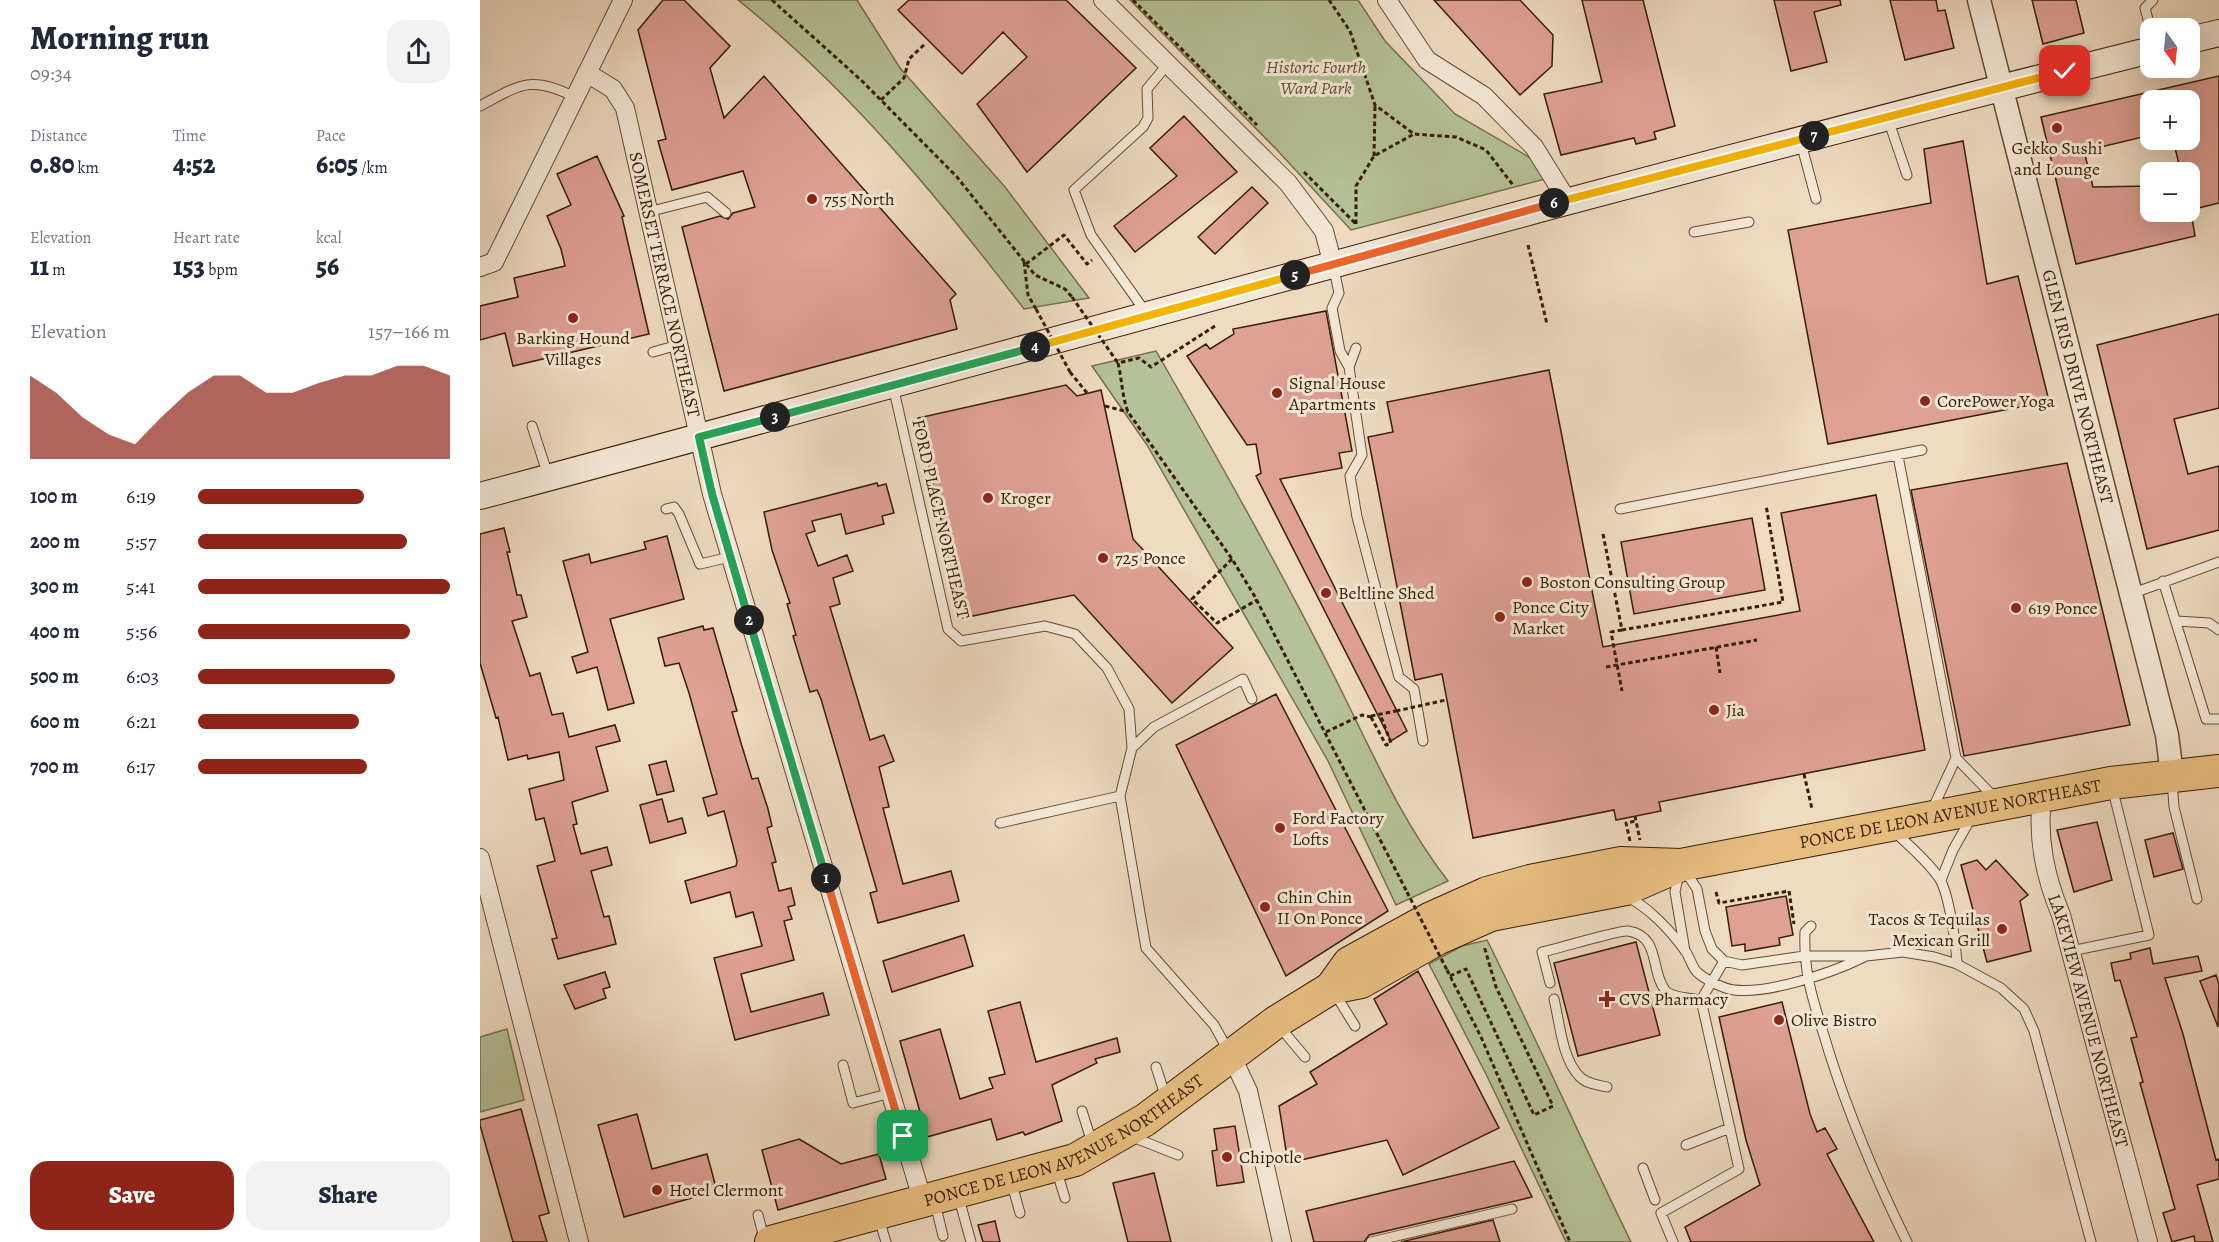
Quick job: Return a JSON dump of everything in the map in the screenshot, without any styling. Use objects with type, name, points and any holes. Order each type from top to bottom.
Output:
[{"type":"highway","name":"PONCE DE LEON AVENUE NORTHEAST","points":[[1331,988],[1349,963],[1431,918],[1487,893],[1530,880],[1621,863],[1681,865],[1927,820],[2111,783],[2172,774],[2219,771]]},
{"type":"highway","name":"PONCE DE LEON AVENUE NORTHEAST","points":[[764,1229],[809,1237],[882,1228],[938,1198],[1056,1167],[1123,1133],[1167,1104],[1276,1022],[1331,988],[1361,982],[1445,934],[1491,915],[1626,889],[1681,865]]},
{"type":"main road","points":[[2200,38],[2219,33]]},
{"type":"main road","points":[[480,496],[893,386],[1567,200],[2140,53]]},
{"type":"street","points":[[480,267],[494,262],[623,0]]},
{"type":"street","points":[[1103,0],[1288,183],[1324,231],[1333,265]]},
{"type":"street","points":[[1387,0],[1426,60],[1484,96],[1534,147],[1567,200]]},
{"type":"street","name":"GLEN IRIS DRIVE NORTHEAST","points":[[1979,0],[2167,735],[2172,774]]},
{"type":"street","name":"SOMERSET TERRACE NORTHEAST","points":[[587,73],[613,89],[625,108],[699,437],[730,557],[891,1093],[938,1198]]},
{"type":"street","name":"LAKEVIEW AVENUE NORTHEAST","points":[[2042,797],[2039,823],[2041,850],[2048,883],[2061,915],[2148,1242]]},
{"type":"street","points":[[480,858],[488,915],[579,1242]]},
{"type":"street","points":[[1231,1055],[1248,1090],[1282,1242]]},
{"type":"lane","points":[[2148,18],[2145,8],[2153,0]]},
{"type":"lane","points":[[1149,316],[1091,236],[1074,190],[1143,127],[1148,118],[1147,89],[1167,65]]},
{"type":"lane","points":[[480,106],[510,90],[531,84],[550,84],[575,97]]},
{"type":"lane","points":[[1888,117],[1907,175]]},
{"type":"lane","points":[[1799,139],[1816,199]]},
{"type":"lane","points":[[648,212],[707,197],[726,213]]},
{"type":"lane","points":[[1694,232],[1749,222]]},
{"type":"lane","points":[[1333,265],[1339,293],[1332,308],[1340,351],[1348,367],[1362,455],[1350,476],[1357,517],[1399,677],[1414,689],[1424,741]]},
{"type":"lane","points":[[653,352],[678,345]]},
{"type":"lane","points":[[1348,367],[1356,348]]},
{"type":"lane","name":"FORD PLACE NORTHEAST","points":[[893,386],[948,629],[961,640],[1045,626],[1075,634],[1107,668],[1129,709],[1132,748],[1120,796],[1146,948],[1214,1025],[1231,1055]]},
{"type":"lane","points":[[532,426],[548,478]]},
{"type":"lane","points":[[1620,509],[1922,450]]},
{"type":"lane","points":[[1898,456],[1956,758],[1989,808],[1953,850],[1941,880]]},
{"type":"lane","points":[[666,509],[674,507],[679,514],[700,564],[730,557]]},
{"type":"lane","points":[[2130,594],[2219,562]]},
{"type":"lane","points":[[2163,581],[2206,719],[2219,719]]},
{"type":"lane","points":[[2176,621],[2209,623],[2219,630]]},
{"type":"lane","points":[[1132,748],[1154,727],[1243,679],[1252,699]]},
{"type":"lane","points":[[1927,820],[1956,758]]},
{"type":"lane","points":[[2172,774],[2174,807],[2197,899]]},
{"type":"lane","points":[[2071,951],[2149,934],[2111,783]]},
{"type":"lane","points":[[1000,823],[1120,796]]},
{"type":"lane","points":[[1889,827],[1923,859],[1941,880],[1955,941],[1957,964]]},
{"type":"lane","points":[[1681,865],[1675,892],[1685,951]]},
{"type":"lane","points":[[1681,865],[1697,889],[1705,930],[1713,949],[1724,961],[1742,965],[1804,956],[1866,956],[1903,952],[1957,964],[2001,988],[2024,1009],[2034,1031],[2091,1242]]},
{"type":"lane","points":[[1612,891],[1628,897],[1650,913],[1685,951],[1696,972],[1733,990],[1766,987],[1806,979],[1843,967],[1866,956]]},
{"type":"lane","points":[[1811,926],[1805,932],[1806,979],[1845,1104],[1866,1159],[1907,1242]]},
{"type":"lane","points":[[1550,983],[1542,952],[1627,931],[1645,937],[1655,953],[1665,990],[1671,994],[1701,1000]]},
{"type":"lane","points":[[1673,1242],[1661,1213],[1739,1169],[1701,1000],[1724,961]]},
{"type":"lane","points":[[1331,988],[1355,1026]]},
{"type":"lane","points":[[1554,999],[1570,1062],[1581,1078],[1607,1087]]},
{"type":"lane","points":[[1276,1022],[1305,1057]]},
{"type":"lane","points":[[843,1065],[853,1103],[891,1093]]},
{"type":"lane","points":[[1156,1067],[1167,1104]]},
{"type":"lane","points":[[1082,1111],[1094,1149]]},
{"type":"lane","points":[[1686,1145],[1730,1128]]},
{"type":"lane","points":[[1123,1133],[1178,1155]]},
{"type":"lane","points":[[1056,1167],[1065,1198]]},
{"type":"lane","points":[[1643,1168],[1655,1200]]},
{"type":"lane","points":[[1011,1178],[1020,1213]]},
{"type":"lane","points":[[938,1198],[943,1236]]},
{"type":"lane","points":[[938,1198],[971,1242]]},
{"type":"lane","points":[[1371,1242],[1512,1209]]},
{"type":"lane","points":[[764,1229],[765,1242]]},
{"type":"path","points":[[772,0],[881,100],[957,177],[1035,275],[1065,289],[1118,363],[1122,397],[1128,412],[1232,559],[1257,600],[1326,732],[1481,1037],[1569,1242]]},
{"type":"path","points":[[1133,0],[1265,133]]},
{"type":"path","points":[[1298,166],[1356,224],[1356,186],[1374,156],[1375,105],[1350,32],[1329,0]]},
{"type":"path","points":[[881,100],[904,78],[909,59],[926,44]]},
{"type":"path","points":[[1375,105],[1414,134],[1456,137],[1486,150],[1513,185]]},
{"type":"path","points":[[1374,156],[1414,134]]},
{"type":"path","points":[[1025,263],[1064,235],[1087,264]]},
{"type":"path","points":[[1528,245],[1547,324]]},
{"type":"path","points":[[1025,263],[1028,295],[1070,372],[1087,393]]},
{"type":"path","points":[[1118,363],[1139,358],[1151,368],[1215,326]]},
{"type":"path","points":[[1105,406],[1128,412]]},
{"type":"path","points":[[1622,692],[1611,632],[1783,602],[1766,505]]},
{"type":"path","points":[[1603,534],[1622,630]]},
{"type":"path","points":[[1232,559],[1192,599],[1217,622],[1257,600]]},
{"type":"path","points":[[1606,667],[1757,640]]},
{"type":"path","points":[[1716,647],[1720,673]]},
{"type":"path","points":[[1326,732],[1362,715],[1371,717],[1446,700]]},
{"type":"path","points":[[1371,717],[1386,745],[1391,743],[1380,714]]},
{"type":"path","points":[[1804,774],[1812,809]]},
{"type":"path","points":[[1631,844],[1626,823],[1635,818],[1640,842]]},
{"type":"path","points":[[1716,892],[1719,903],[1789,891],[1796,935]]},
{"type":"path","points":[[1450,976],[1466,969],[1534,1115],[1553,1106],[1497,987],[1482,938]]},
{"type":"green space","points":[[738,0],[857,0],[900,68],[1005,187],[1089,298],[1024,309],[959,226],[854,107],[778,34]]},
{"type":"green space","name":"Historic Fourth Ward Park","points":[[1130,0],[1358,0],[1385,41],[1455,114],[1560,175],[1351,230],[1277,150]]},
{"type":"green space","points":[[1156,351],[1288,586],[1398,803],[1413,830],[1448,881],[1396,905],[1328,761],[1147,445],[1092,366]]},
{"type":"green space","points":[[1487,940],[1631,1242],[1566,1242],[1486,1074],[1429,964],[1462,946]]},
{"type":"green space","points":[[507,1029],[524,1100],[480,1112],[480,1037]]},
{"type":"building","name":"755 North","points":[[663,0],[684,0],[730,46],[710,68],[724,118],[764,76],[956,294],[950,300],[957,329],[724,391],[682,227],[720,216],[728,219],[733,213],[755,207],[743,171],[672,190],[658,141],[666,139],[638,30]]},
{"type":"building","points":[[909,0],[1066,0],[1136,68],[1027,172],[977,104],[1027,57],[1003,32],[962,74],[898,10]]},
{"type":"building","points":[[1434,0],[1520,0],[1553,35],[1552,66],[1520,95]]},
{"type":"building","points":[[1582,0],[1643,0],[1675,126],[1654,132],[1656,139],[1636,144],[1634,138],[1561,155],[1544,94],[1602,82]]},
{"type":"building","points":[[1774,0],[1840,0],[1841,5],[1814,12],[1827,62],[1791,71]]},
{"type":"building","points":[[1890,0],[1936,0],[1938,11],[1945,10],[1954,48],[1905,60]]},
{"type":"building","points":[[2032,0],[2076,0],[2084,33],[2043,44]]},
{"type":"building","points":[[2219,76],[2219,203],[2200,208],[2200,162],[2178,162],[2176,150],[2200,150],[2200,90],[2158,90]]},
{"type":"building","points":[[2140,94],[2140,138],[2084,151],[2093,187],[2140,186],[2140,222],[2193,222],[2195,236],[2076,264],[2041,117]]},
{"type":"building","points":[[1184,116],[1237,172],[1135,252],[1114,226],[1177,176],[1150,148]]},
{"type":"building","points":[[1963,141],[1987,284],[2018,276],[2048,397],[2041,403],[1828,444],[1788,230],[1931,203],[1924,149]]},
{"type":"building","name":"Barking Hound Villages","points":[[597,156],[624,216],[622,217],[649,334],[513,366],[505,333],[480,340],[480,306],[518,297],[514,278],[565,266],[561,249],[547,216],[571,205],[557,174]]},
{"type":"building","points":[[1252,187],[1268,203],[1215,254],[1198,237]]},
{"type":"building","name":"Signal House Apartments","points":[[1326,311],[1352,451],[1339,453],[1342,468],[1280,479],[1407,731],[1391,741],[1256,476],[1261,473],[1256,444],[1247,445],[1187,356],[1206,344],[1210,349],[1234,334],[1233,329]]},
{"type":"building","points":[[2219,314],[2219,408],[2174,419],[2188,474],[2219,466],[2219,530],[2147,549],[2097,345]]},
{"type":"building","name":"Ponce City Market","points":[[1549,370],[1603,647],[1800,611],[1781,513],[1876,495],[1925,750],[1659,802],[1661,811],[1616,820],[1614,810],[1473,838],[1442,674],[1415,680],[1368,437],[1393,432],[1387,402]]},
{"type":"building","points":[[1066,385],[1077,396],[1101,390],[1133,539],[1233,648],[1172,703],[1074,595],[963,618],[918,418]]},
{"type":"building","name":"619 Ponce","points":[[2067,463],[2130,725],[1964,756],[1911,490]]},
{"type":"building","points":[[877,483],[878,486],[886,484],[894,513],[882,516],[884,524],[846,534],[841,514],[812,521],[815,531],[806,534],[818,566],[847,555],[853,571],[833,578],[840,604],[830,607],[870,740],[884,735],[894,761],[879,767],[889,807],[883,808],[903,884],[951,871],[959,901],[878,923],[870,893],[877,891],[821,699],[817,690],[810,692],[793,636],[796,635],[787,604],[790,603],[772,550],[764,512]]},
{"type":"building","points":[[1752,518],[1765,590],[1634,614],[1621,542]]},
{"type":"building","points":[[504,528],[517,595],[521,595],[527,617],[512,621],[530,676],[540,673],[552,715],[563,713],[569,737],[615,725],[620,741],[596,747],[608,791],[572,802],[577,824],[573,825],[581,854],[607,847],[612,865],[591,871],[604,917],[609,916],[616,944],[558,959],[552,939],[557,938],[537,866],[555,861],[544,818],[536,820],[529,789],[564,780],[559,752],[528,759],[527,755],[508,760],[498,717],[496,718],[480,663],[480,534]]},
{"type":"building","points":[[667,536],[684,599],[610,619],[634,703],[608,710],[597,667],[577,673],[572,657],[588,652],[563,561],[589,554],[591,563],[646,549],[644,542]]},
{"type":"building","points":[[703,626],[704,630],[713,628],[737,711],[732,712],[741,743],[752,779],[758,778],[768,809],[772,826],[767,828],[776,862],[772,863],[779,891],[791,888],[795,905],[788,907],[792,919],[784,921],[794,960],[741,974],[751,1012],[823,993],[829,1015],[735,1040],[714,958],[762,946],[753,912],[736,917],[730,892],[691,903],[685,881],[736,866],[737,861],[724,811],[708,816],[703,798],[717,794],[689,693],[679,663],[665,666],[658,638]]},
{"type":"building","name":"Ford Factory Lofts","points":[[1276,694],[1388,911],[1286,976],[1176,745]]},
{"type":"building","points":[[666,761],[674,791],[657,795],[649,765]]},
{"type":"building","points":[[662,799],[668,822],[682,818],[686,833],[650,843],[640,805]]},
{"type":"building","points":[[2097,822],[2112,880],[2074,892],[2057,830]]},
{"type":"building","points":[[2173,833],[2183,869],[2154,877],[2145,840]]},
{"type":"building","name":"Tacos & Tequilas Mexican Grill","points":[[1977,860],[1986,870],[1996,860],[2028,895],[2020,901],[2031,951],[1987,962],[1961,865]]},
{"type":"building","points":[[1786,896],[1793,935],[1779,938],[1780,945],[1745,951],[1745,944],[1732,946],[1726,907]]},
{"type":"building","points":[[964,935],[973,966],[892,992],[883,961]]},
{"type":"building","name":"CVS Pharmacy","points":[[1636,942],[1660,1035],[1578,1056],[1554,963]]},
{"type":"building","points":[[2150,948],[2153,964],[2198,956],[2202,971],[2165,978],[2183,1034],[2216,1160],[2219,1159],[2219,1179],[2197,1185],[2213,1242],[2195,1242],[2194,1236],[2172,1242],[2163,1213],[2175,1209],[2140,1083],[2143,1082],[2131,1038],[2137,1037],[2120,980],[2115,981],[2111,963],[2131,959],[2130,953]]},
{"type":"building","points":[[1418,971],[1499,1128],[1403,1175],[1387,1140],[1288,1163],[1279,1106],[1317,1084],[1310,1072],[1387,1024],[1374,999]]},
{"type":"building","points":[[605,972],[610,987],[603,989],[606,998],[575,1009],[564,985]]},
{"type":"building","points":[[2216,975],[2219,984],[2218,1027],[2200,981]]},
{"type":"building","points":[[1020,1002],[1036,1062],[1117,1038],[1120,1052],[1095,1059],[1097,1063],[1052,1085],[1062,1121],[1025,1135],[1023,1132],[997,1140],[991,1119],[927,1137],[900,1041],[940,1029],[960,1099],[993,1088],[989,1078],[1005,1074],[988,1011]]},
{"type":"building","points":[[1782,1002],[1810,1114],[1817,1132],[1825,1128],[1837,1149],[1827,1154],[1874,1242],[1691,1242],[1685,1227],[1760,1185],[1746,1140],[1719,1017]]},
{"type":"building","points":[[521,1109],[549,1213],[539,1216],[547,1242],[513,1242],[480,1125],[480,1120]]},
{"type":"building","points":[[637,1114],[652,1169],[707,1154],[717,1191],[624,1217],[598,1125]]},
{"type":"building","points":[[1235,1126],[1244,1182],[1217,1186],[1212,1151],[1217,1150],[1214,1129]]},
{"type":"building","points":[[799,1139],[841,1164],[879,1154],[886,1179],[778,1210],[762,1150]]},
{"type":"building","points":[[1514,1161],[1532,1197],[1369,1235],[1364,1242],[1314,1242],[1306,1211]]},
{"type":"building","points":[[1154,1173],[1171,1242],[1128,1242],[1113,1183]]},
{"type":"building","points":[[1493,1220],[1500,1242],[1401,1242]]},
{"type":"building","points":[[995,1221],[1000,1242],[983,1242],[978,1225]]},
{"type":"place","name":"Gekko Sushi and Lounge","points":[[2057,128]]},
{"type":"place","name":"755 North","points":[[812,199]]},
{"type":"place","name":"Barking Hound Villages","points":[[573,318]]},
{"type":"place","name":"Signal House Apartments","points":[[1277,393]]},
{"type":"place","name":"CorePower Yoga","points":[[1925,401]]},
{"type":"place","name":"Kroger","points":[[988,498]]},
{"type":"place","name":"725 Ponce","points":[[1103,558]]},
{"type":"place","name":"Boston Consulting Group","points":[[1527,582]]},
{"type":"place","name":"Beltline Shed","points":[[1326,593]]},
{"type":"place","name":"619 Ponce","points":[[2016,608]]},
{"type":"place","name":"Ponce City Market","points":[[1500,617]]},
{"type":"place","name":"Jia","points":[[1714,710]]},
{"type":"place","name":"Ford Factory Lofts","points":[[1280,828]]},
{"type":"place","name":"Chin Chin II On Ponce","points":[[1265,907]]},
{"type":"place","name":"Tacos & Tequilas Mexican Grill","points":[[2002,929]]},
{"type":"place","name":"CVS Pharmacy","points":[[1607,999]]},
{"type":"place","name":"Olive Bistro","points":[[1779,1020]]},
{"type":"place","name":"Chipotle","points":[[1227,1157]]},
{"type":"place","name":"Hotel Clermont","points":[[657,1190]]},
{"type":"route","points":[[903,1136],[712,494],[699,437],[1092,332],[1518,213],[2065,71]]}]
